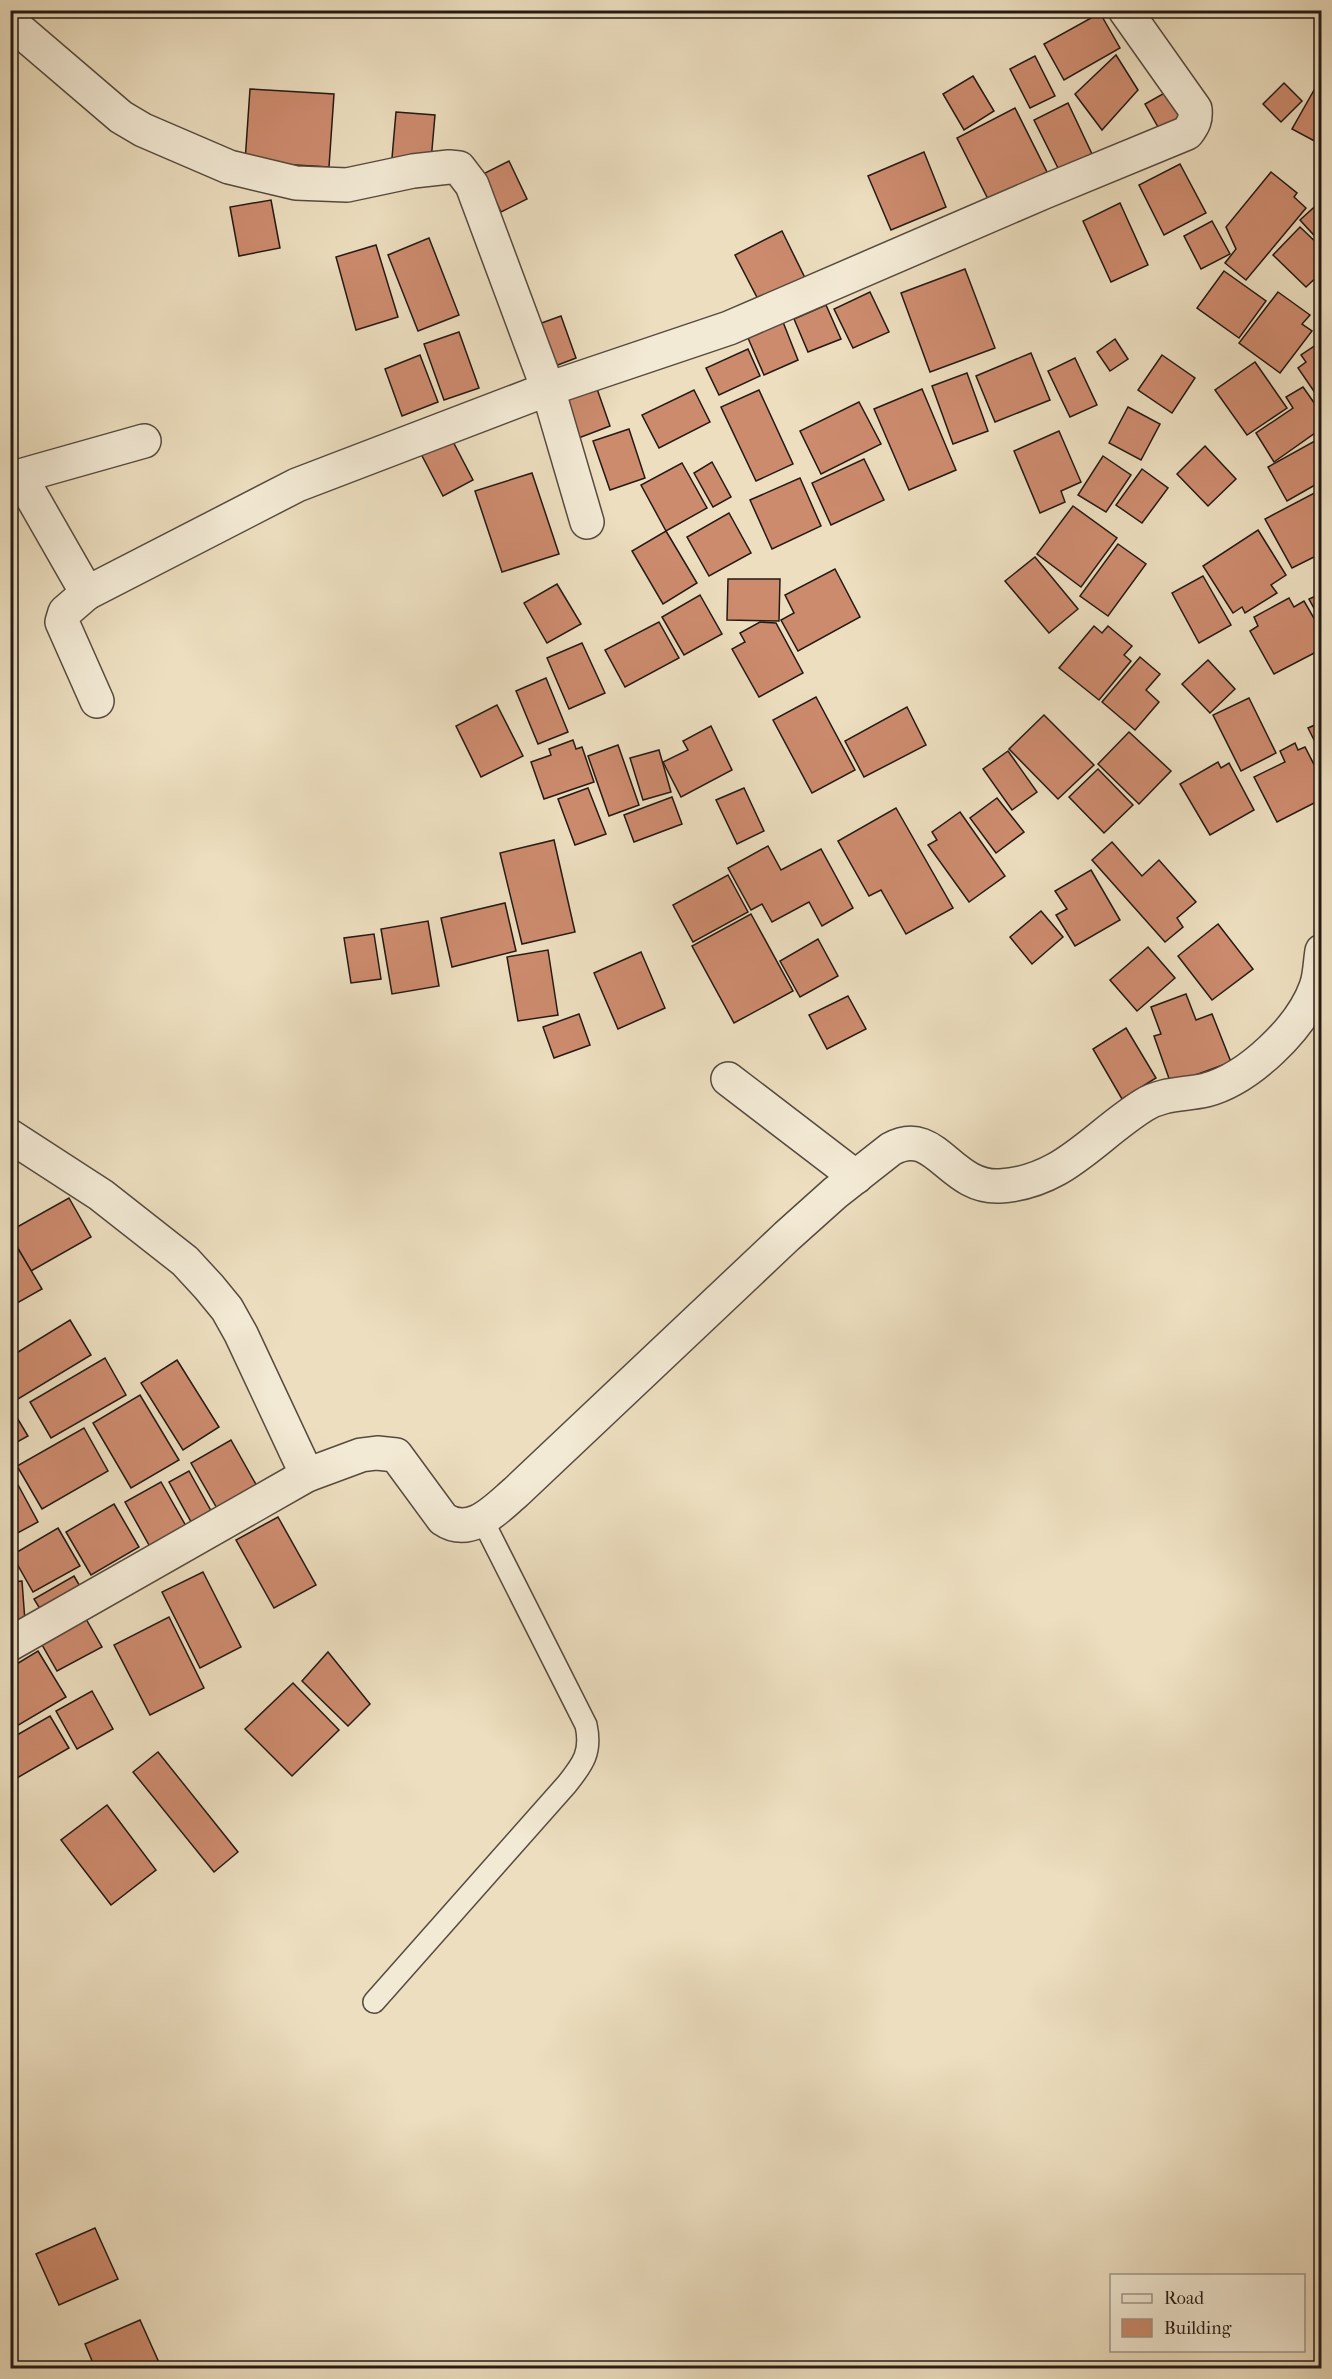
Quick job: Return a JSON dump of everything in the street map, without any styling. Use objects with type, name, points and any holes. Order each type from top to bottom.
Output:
[{"type":"street","points":[[97,701],[62,622],[64,612],[87,593],[297,485],[548,389],[729,328],[1187,133],[1194,125],[1196,117],[1194,109],[1125,10]]},
{"type":"street","points":[[10,22],[121,117],[143,130],[229,166],[296,183],[347,185],[413,171],[459,168],[472,185],[548,389],[587,522]]},
{"type":"street","points":[[87,593],[15,477],[144,441]]},
{"type":"street","points":[[10,1644],[307,1475],[361,1455],[387,1453],[396,1455],[443,1519],[453,1525],[473,1524],[516,1492],[787,1236],[891,1149],[908,1142],[919,1143],[928,1147],[966,1179],[997,1186],[1015,1184],[1061,1168],[1147,1103],[1172,1094],[1214,1086],[1231,1080],[1259,1062],[1303,1012],[1316,986],[1322,951]]},
{"type":"street","points":[[728,1079],[856,1177]]},
{"type":"street","points":[[10,1136],[101,1195],[185,1262],[209,1287],[242,1334],[307,1475]]},
{"type":"lane","points":[[374,2002],[567,1784],[587,1754],[589,1739],[586,1725],[482,1519]]},
{"type":"building","points":[[1100,13],[1120,48],[1064,80],[1044,44]]},
{"type":"building","points":[[1116,55],[1138,90],[1102,130],[1075,94]]},
{"type":"building","points":[[1035,56],[1055,96],[1030,108],[1010,69]]},
{"type":"building","points":[[973,76],[994,111],[964,130],[943,94]]},
{"type":"building","points":[[1322,76],[1322,141],[1320,144],[1292,129]]},
{"type":"building","points":[[1284,83],[1302,101],[1281,122],[1263,104]]},
{"type":"building","points":[[250,89],[334,94],[329,167],[245,162]]},
{"type":"building","points":[[1168,91],[1185,121],[1162,134],[1145,104]]},
{"type":"building","points":[[1068,103],[1092,154],[1059,170],[1034,120]]},
{"type":"building","points":[[1015,108],[1047,172],[989,201],[957,138]]},
{"type":"building","points":[[396,112],[435,115],[431,161],[392,158]]},
{"type":"building","points":[[924,152],[946,207],[891,230],[868,176]]},
{"type":"building","points":[[509,161],[527,199],[501,212],[483,174]]},
{"type":"building","points":[[1180,164],[1206,213],[1164,235],[1139,185]]},
{"type":"building","points":[[1271,172],[1297,193],[1294,197],[1306,208],[1246,280],[1225,263],[1236,249],[1226,227]]},
{"type":"building","points":[[271,200],[280,248],[239,256],[230,207]]},
{"type":"building","points":[[1322,200],[1322,244],[1300,220]]},
{"type":"building","points":[[1120,203],[1148,265],[1111,282],[1083,221]]},
{"type":"building","points":[[1212,221],[1230,254],[1201,269],[1184,236]]},
{"type":"building","points":[[1300,227],[1322,248],[1322,272],[1306,287],[1273,255]]},
{"type":"building","points":[[782,231],[807,282],[761,305],[735,255]]},
{"type":"building","points":[[429,238],[459,315],[418,331],[388,255]]},
{"type":"building","points":[[376,245],[398,317],[356,330],[336,257]]},
{"type":"building","points":[[965,269],[995,348],[930,372],[901,293]]},
{"type":"building","points":[[1224,271],[1266,301],[1239,338],[1197,308]]},
{"type":"building","points":[[870,292],[889,332],[853,348],[834,309]]},
{"type":"building","points":[[1278,292],[1310,315],[1302,324],[1312,331],[1280,373],[1239,343]]},
{"type":"building","points":[[826,305],[841,339],[808,352],[794,319]]},
{"type":"building","points":[[561,316],[576,358],[550,368],[536,325]]},
{"type":"building","points":[[783,322],[798,360],[764,375],[748,338]]},
{"type":"building","points":[[459,332],[479,388],[444,400],[424,344]]},
{"type":"building","points":[[1115,339],[1128,359],[1110,371],[1097,352]]},
{"type":"building","points":[[1322,341],[1322,403],[1298,368],[1306,362],[1301,355]]},
{"type":"building","points":[[748,349],[760,376],[719,395],[706,368]]},
{"type":"building","points":[[1031,353],[1050,400],[995,422],[976,376]]},
{"type":"building","points":[[420,355],[438,402],[402,416],[385,369]]},
{"type":"building","points":[[1162,355],[1195,378],[1172,413],[1138,390]]},
{"type":"building","points":[[1075,358],[1097,405],[1070,417],[1048,371]]},
{"type":"building","points":[[1255,362],[1287,408],[1247,435],[1215,390]]},
{"type":"building","points":[[967,373],[988,431],[953,444],[932,386]]},
{"type":"building","points":[[596,386],[610,426],[576,439],[561,399]]},
{"type":"building","points":[[1303,387],[1322,414],[1322,428],[1274,462],[1256,433],[1293,408],[1286,397]]},
{"type":"building","points":[[922,389],[956,470],[909,490],[874,409]]},
{"type":"building","points":[[694,390],[710,422],[659,448],[642,415]]},
{"type":"building","points":[[759,390],[793,464],[756,481],[721,407]]},
{"type":"building","points":[[859,402],[881,444],[821,474],[800,431]]},
{"type":"building","points":[[1128,407],[1160,424],[1141,460],[1109,443]]},
{"type":"building","points":[[629,429],[645,478],[610,490],[593,441]]},
{"type":"building","points":[[1059,431],[1081,482],[1061,491],[1065,502],[1040,513],[1014,451]]},
{"type":"building","points":[[449,434],[473,480],[443,496],[419,450]]},
{"type":"building","points":[[1322,437],[1322,481],[1287,501],[1268,467]]},
{"type":"building","points":[[1205,446],[1236,479],[1208,506],[1177,474]]},
{"type":"building","points":[[1103,456],[1131,475],[1106,512],[1078,495]]},
{"type":"building","points":[[864,459],[884,500],[831,525],[812,483]]},
{"type":"building","points":[[712,462],[731,497],[713,507],[694,473]]},
{"type":"building","points":[[682,463],[707,508],[666,531],[641,485]]},
{"type":"building","points":[[1142,469],[1168,488],[1142,523],[1116,505]]},
{"type":"building","points":[[532,473],[559,554],[502,572],[475,491]]},
{"type":"building","points":[[800,478],[821,526],[772,549],[750,500]]},
{"type":"building","points":[[1322,489],[1322,553],[1292,568],[1265,519]]},
{"type":"building","points":[[1073,506],[1117,538],[1081,587],[1037,554]]},
{"type":"building","points":[[729,513],[751,553],[709,576],[687,537]]},
{"type":"building","points":[[1258,530],[1286,575],[1271,585],[1277,593],[1245,613],[1242,607],[1233,613],[1203,566]]},
{"type":"building","points":[[666,531],[697,583],[663,604],[632,551]]},
{"type":"building","points":[[1118,544],[1146,564],[1108,616],[1080,596]]},
{"type":"building","points":[[1035,557],[1078,609],[1049,633],[1005,581]]},
{"type":"building","points":[[835,569],[860,617],[798,651],[781,620],[794,613],[785,595]]},
{"type":"building","points":[[1203,576],[1231,625],[1199,643],[1172,593]]},
{"type":"building","points":[[728,579],[780,579],[779,621],[727,620]]},
{"type":"building","points":[[557,584],[581,624],[547,643],[524,603]]},
{"type":"building","points":[[1322,593],[1322,623],[1309,599]]},
{"type":"building","points":[[700,595],[722,634],[684,655],[662,617]]},
{"type":"building","points":[[1289,598],[1294,607],[1304,601],[1322,632],[1322,649],[1274,674],[1250,631],[1258,626],[1254,617]]},
{"type":"building","points":[[659,622],[679,658],[625,687],[605,650]]},
{"type":"building","points":[[760,622],[776,623],[803,673],[759,697],[732,649],[745,642],[740,633]]},
{"type":"building","points":[[1094,626],[1102,633],[1108,626],[1132,646],[1124,655],[1131,661],[1099,700],[1059,668]]},
{"type":"building","points":[[582,643],[605,693],[569,709],[547,658]]},
{"type":"building","points":[[1140,657],[1160,674],[1146,690],[1159,702],[1135,730],[1102,702]]},
{"type":"building","points":[[1208,660],[1235,689],[1210,713],[1182,684]]},
{"type":"building","points":[[546,678],[568,732],[538,744],[516,691]]},
{"type":"building","points":[[816,697],[855,770],[812,793],[773,720]]},
{"type":"building","points":[[1249,698],[1276,753],[1241,771],[1213,715]]},
{"type":"building","points":[[497,705],[523,756],[481,777],[456,726]]},
{"type":"building","points":[[907,707],[926,745],[864,777],[845,741]]},
{"type":"building","points":[[1044,715],[1094,765],[1058,799],[1009,749]]},
{"type":"building","points":[[1322,722],[1322,756],[1308,728]]},
{"type":"building","points":[[711,726],[732,770],[681,797],[663,762],[688,750],[683,741]]},
{"type":"building","points":[[1129,732],[1171,771],[1139,804],[1098,764]]},
{"type":"building","points":[[573,740],[576,749],[582,747],[594,782],[544,799],[531,762],[551,755],[549,749]]},
{"type":"building","points":[[1295,743],[1298,750],[1305,747],[1322,780],[1322,799],[1277,822],[1254,777],[1285,762],[1280,751]]},
{"type":"building","points":[[618,745],[639,805],[609,816],[588,756]]},
{"type":"building","points":[[659,750],[671,792],[643,800],[630,758]]},
{"type":"building","points":[[1008,751],[1037,792],[1012,810],[983,769]]},
{"type":"building","points":[[1218,762],[1221,768],[1229,763],[1254,810],[1210,835],[1180,784]]},
{"type":"building","points":[[1098,769],[1133,805],[1104,833],[1069,797]]},
{"type":"building","points":[[588,788],[606,834],[575,845],[558,799]]},
{"type":"building","points":[[744,788],[764,831],[737,844],[716,800]]},
{"type":"building","points":[[672,797],[682,824],[634,842],[624,815]]},
{"type":"building","points":[[997,798],[1024,832],[996,853],[970,818]]},
{"type":"building","points":[[896,808],[953,908],[906,934],[881,890],[869,896],[838,841]]},
{"type":"building","points":[[960,812],[1005,876],[969,902],[928,845],[937,840],[932,832]]},
{"type":"building","points":[[554,840],[575,932],[522,944],[500,853]]},
{"type":"building","points":[[1112,842],[1142,876],[1159,860],[1196,902],[1177,918],[1183,927],[1165,942],[1092,860]]},
{"type":"building","points":[[768,846],[781,870],[821,849],[853,908],[822,926],[809,902],[772,922],[762,904],[751,910],[728,868]]},
{"type":"building","points":[[1091,870],[1120,920],[1075,946],[1056,915],[1067,909],[1055,891]]},
{"type":"building","points":[[728,875],[748,912],[693,942],[673,905]]},
{"type":"building","points":[[505,903],[516,951],[452,967],[441,918]]},
{"type":"building","points":[[1041,911],[1063,937],[1032,964],[1010,937]]},
{"type":"building","points":[[751,914],[793,991],[734,1023],[692,946]]},
{"type":"building","points":[[428,921],[439,986],[392,994],[381,929]]},
{"type":"building","points":[[1218,924],[1253,969],[1212,1000],[1178,956]]},
{"type":"building","points":[[374,934],[381,979],[351,983],[344,938]]},
{"type":"building","points":[[818,939],[838,976],[800,997],[780,961]]},
{"type":"building","points":[[1148,947],[1175,978],[1137,1011],[1110,980]]},
{"type":"building","points":[[548,950],[558,1015],[518,1021],[507,957]]},
{"type":"building","points":[[641,952],[665,1008],[618,1029],[594,973]]},
{"type":"building","points":[[1186,994],[1196,1020],[1212,1014],[1231,1062],[1171,1084],[1154,1036],[1161,1034],[1151,1007]]},
{"type":"building","points":[[848,996],[866,1029],[827,1049],[809,1015]]},
{"type":"building","points":[[579,1014],[590,1045],[554,1058],[543,1027]]},
{"type":"building","points":[[1126,1028],[1156,1078],[1122,1099],[1093,1049]]},
{"type":"building","points":[[69,1198],[91,1237],[31,1271],[10,1235],[10,1231]]},
{"type":"building","points":[[10,1235],[42,1289],[10,1307]]},
{"type":"building","points":[[70,1320],[91,1355],[18,1399],[10,1387],[10,1357]]},
{"type":"building","points":[[105,1358],[126,1395],[51,1438],[30,1402]]},
{"type":"building","points":[[177,1360],[219,1427],[183,1450],[141,1383]]},
{"type":"building","points":[[140,1395],[179,1460],[131,1488],[93,1423]]},
{"type":"building","points":[[10,1406],[28,1436],[10,1446]]},
{"type":"building","points":[[84,1428],[108,1471],[42,1509],[17,1466]]},
{"type":"building","points":[[231,1440],[258,1488],[218,1510],[191,1463]]},
{"type":"building","points":[[10,1470],[38,1522],[10,1537]]},
{"type":"building","points":[[189,1471],[215,1518],[195,1529],[169,1482]]},
{"type":"building","points":[[161,1482],[190,1533],[154,1554],[125,1502]]},
{"type":"building","points":[[114,1504],[139,1547],[91,1575],[66,1532]]},
{"type":"building","points":[[278,1517],[316,1585],[274,1608],[236,1540]]},
{"type":"building","points":[[58,1528],[80,1566],[33,1592],[12,1555]]},
{"type":"building","points":[[203,1572],[241,1647],[200,1668],[162,1592]]},
{"type":"building","points":[[74,1576],[85,1595],[45,1617],[34,1599]]},
{"type":"building","points":[[22,1581],[26,1635],[10,1636],[10,1582]]},
{"type":"building","points":[[169,1617],[204,1688],[150,1715],[114,1645]]},
{"type":"building","points":[[86,1619],[102,1647],[57,1671],[41,1643]]},
{"type":"building","points":[[38,1651],[66,1697],[10,1730],[10,1668]]},
{"type":"building","points":[[328,1652],[370,1704],[348,1726],[302,1681]]},
{"type":"building","points":[[293,1683],[339,1730],[292,1776],[245,1729]]},
{"type":"building","points":[[92,1691],[113,1729],[77,1749],[56,1711]]},
{"type":"building","points":[[50,1716],[69,1748],[10,1782],[10,1739]]},
{"type":"building","points":[[158,1752],[238,1852],[214,1872],[133,1772]]},
{"type":"building","points":[[107,1805],[156,1870],[111,1905],[61,1840]]},
{"type":"building","points":[[95,2228],[118,2279],[59,2305],[36,2254]]},
{"type":"building","points":[[140,2320],[161,2367],[95,2368],[85,2344]]}]
